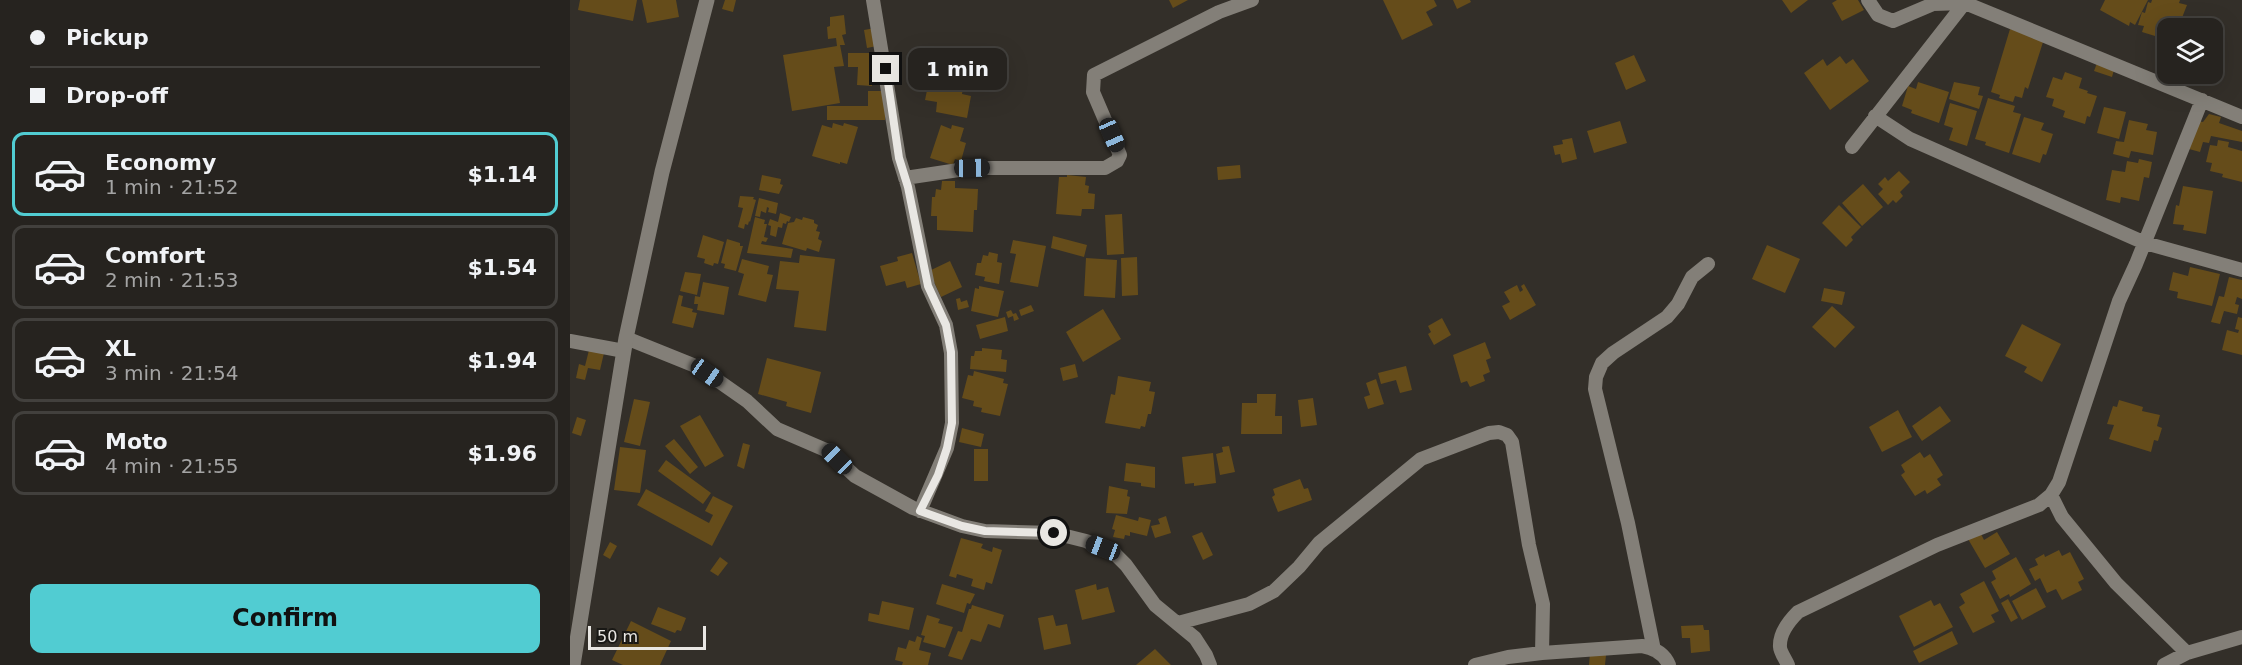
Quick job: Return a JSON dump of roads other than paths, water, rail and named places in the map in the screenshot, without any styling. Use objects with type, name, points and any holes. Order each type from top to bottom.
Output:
[{"type":"main road","points":[[573,665],[625,345],[662,172],[707,0]]},
{"type":"street","points":[[873,0],[899,158],[928,286],[946,325],[952,369],[952,423],[947,448],[938,475],[920,511]]},
{"type":"street","points":[[905,178],[972,168],[1105,168],[1112,165],[1120,155],[1093,92],[1094,75],[1219,12],[1252,0]]},
{"type":"street","points":[[1868,0],[1878,15],[1893,21],[1933,4],[1966,1],[2242,117]]},
{"type":"street","points":[[1852,147],[1966,1]]},
{"type":"street","points":[[1788,665],[1780,647],[1782,633],[1798,612],[1937,545],[2039,505],[2051,495],[2059,482],[2119,301],[2145,243],[2202,100]]},
{"type":"street","points":[[1875,116],[1910,139],[2145,243],[2242,270]]},
{"type":"street","points":[[1654,650],[1628,524],[1595,389],[1596,377],[1602,363],[1613,353],[1667,317],[1678,304],[1692,277],[1708,264]]},
{"type":"street","points":[[570,341],[625,345],[693,365],[747,401],[777,429],[828,451],[855,476],[920,511],[962,526],[985,531],[1054,533],[1103,548],[1121,558],[1150,599],[1195,638],[1210,665]]},
{"type":"street","points":[[1178,623],[1249,604],[1274,591],[1299,567],[1319,543],[1421,459],[1489,433],[1499,432],[1507,435],[1512,442],[1529,546],[1543,604],[1542,653]]},
{"type":"street","points":[[2051,495],[2062,517],[2116,583],[2187,653]]},
{"type":"street","points":[[2164,665],[2187,653],[2242,637]]},
{"type":"street","points":[[1475,665],[1508,657],[1542,653],[1642,646],[1664,656],[1669,665]]}]
